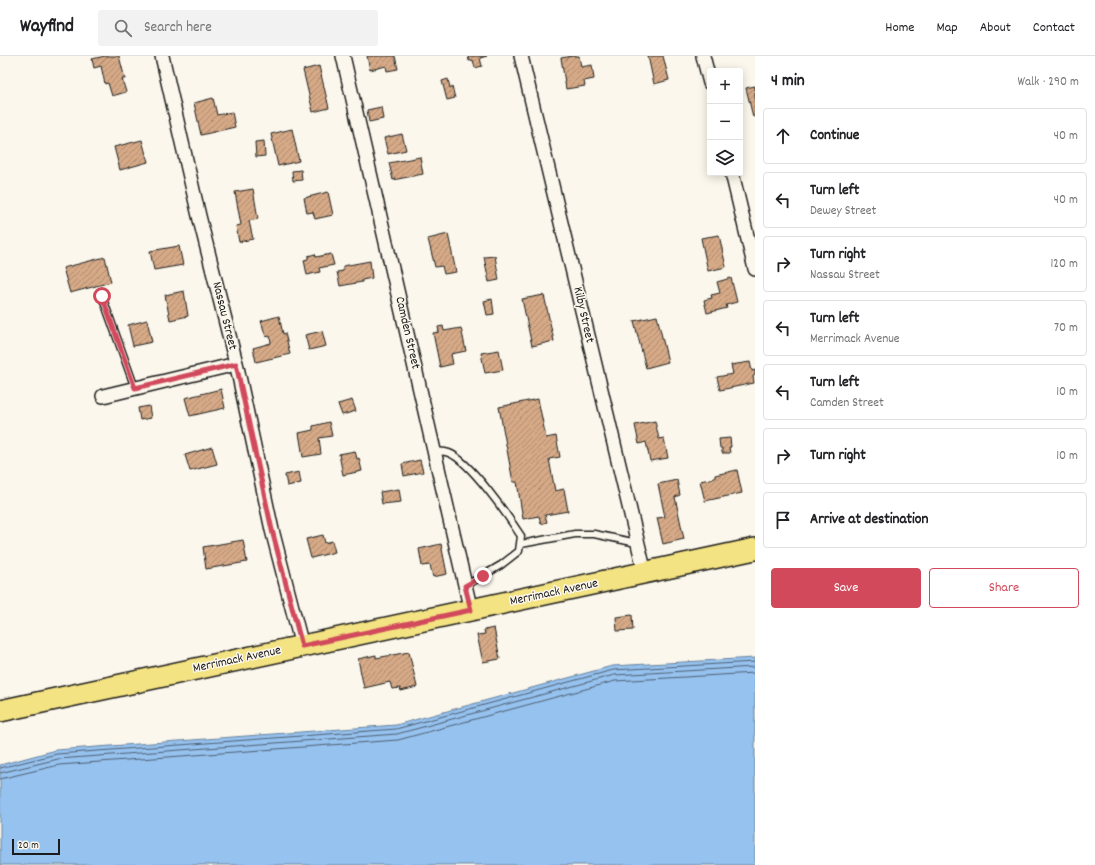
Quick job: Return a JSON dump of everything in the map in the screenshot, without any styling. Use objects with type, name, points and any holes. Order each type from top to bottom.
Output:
[{"type":"main road","name":"Merrimack Avenue","points":[[0,711],[755,549]]},
{"type":"street","name":"Nassau Street","points":[[162,56],[199,216],[236,364],[272,530],[302,646]]},
{"type":"street","name":"Camden Street","points":[[343,56],[471,610]]},
{"type":"street","name":"Kilby Street","points":[[522,56],[645,573]]},
{"type":"street","points":[[703,56],[707,71]]},
{"type":"street","points":[[733,176],[755,269]]},
{"type":"street","points":[[103,396],[236,364]]},
{"type":"lane","points":[[102,296],[135,388]]},
{"type":"lane","points":[[434,452],[440,450],[450,453],[475,473],[521,536],[519,551],[502,565],[465,586]]},
{"type":"lane","points":[[521,544],[575,534],[594,534],[638,543]]},
{"type":"water","points":[[755,658],[755,865],[0,865],[0,765],[56,750],[396,725],[612,666]]},
{"type":"building","points":[[105,56],[119,56],[125,79],[122,79],[126,92],[112,96],[108,83],[105,84],[101,66],[94,68],[92,59]]},
{"type":"building","points":[[367,56],[395,56],[398,69],[387,71],[386,66],[370,70]]},
{"type":"building","points":[[468,56],[487,56],[480,58],[482,66],[475,68],[473,60],[469,61]]},
{"type":"building","points":[[579,56],[581,67],[592,65],[594,79],[584,81],[585,86],[566,89],[561,58]]},
{"type":"building","points":[[648,56],[663,56],[669,80],[654,84]]},
{"type":"building","points":[[319,66],[329,108],[313,112],[303,70]]},
{"type":"building","points":[[448,79],[450,88],[452,87],[455,98],[447,100],[442,81]]},
{"type":"building","points":[[755,86],[755,116],[753,117],[746,88]]},
{"type":"building","points":[[213,98],[217,115],[232,112],[235,127],[201,135],[194,103]]},
{"type":"building","points":[[381,107],[383,119],[369,122],[367,110]]},
{"type":"building","points":[[292,129],[299,161],[278,166],[271,134]]},
{"type":"building","points":[[402,134],[406,150],[388,154],[384,138]]},
{"type":"building","points":[[142,140],[148,162],[120,170],[114,147]]},
{"type":"building","points":[[264,141],[265,156],[256,157],[255,142]]},
{"type":"building","points":[[420,157],[423,174],[393,180],[389,163]]},
{"type":"building","points":[[301,170],[302,180],[293,181],[292,171]]},
{"type":"building","points":[[253,189],[258,219],[249,221],[253,239],[239,242],[236,226],[241,225],[235,192]]},
{"type":"building","points":[[328,192],[333,215],[315,219],[313,212],[307,213],[304,198]]},
{"type":"building","points":[[448,234],[456,272],[444,274],[442,266],[435,267],[428,239]]},
{"type":"building","points":[[719,235],[726,267],[708,271],[701,238]]},
{"type":"building","points":[[179,246],[183,265],[154,270],[150,251]]},
{"type":"building","points":[[315,254],[316,257],[331,254],[334,265],[319,268],[320,272],[307,275],[304,260],[308,259],[308,256]]},
{"type":"building","points":[[495,256],[499,280],[489,282],[484,257]]},
{"type":"building","points":[[105,257],[111,282],[70,293],[63,268]]},
{"type":"building","points":[[370,261],[372,278],[362,280],[362,282],[340,286],[337,272],[343,271],[343,266]]},
{"type":"building","points":[[731,278],[737,302],[726,305],[727,308],[707,313],[704,300],[712,298],[711,295],[720,293],[717,282]]},
{"type":"building","points":[[184,291],[188,316],[170,320],[165,295]]},
{"type":"building","points":[[544,295],[554,341],[532,346],[522,299]]},
{"type":"building","points":[[492,299],[494,314],[487,315],[484,301]]},
{"type":"building","points":[[279,316],[290,354],[256,362],[253,348],[271,343],[270,336],[266,337],[261,321]]},
{"type":"building","points":[[657,316],[668,362],[646,368],[634,321]]},
{"type":"building","points":[[147,320],[152,342],[133,346],[128,325]]},
{"type":"building","points":[[443,326],[444,331],[461,328],[466,351],[451,354],[453,364],[440,367],[433,333],[439,332],[438,327]]},
{"type":"building","points":[[322,331],[326,346],[309,350],[305,335]]},
{"type":"building","points":[[499,350],[503,370],[485,373],[481,353]]},
{"type":"building","points":[[750,362],[752,371],[755,370],[755,375],[753,376],[754,383],[720,390],[717,377],[733,374],[731,365]]},
{"type":"building","points":[[221,389],[225,408],[190,416],[185,398]]},
{"type":"building","points":[[538,399],[546,438],[556,436],[560,457],[549,459],[555,491],[564,489],[568,511],[545,515],[547,522],[541,524],[539,516],[523,519],[517,482],[513,482],[499,407]]},
{"type":"building","points":[[352,400],[356,411],[342,415],[338,404]]},
{"type":"building","points":[[149,406],[151,418],[140,420],[138,408]]},
{"type":"building","points":[[655,421],[659,439],[664,438],[668,458],[650,461],[646,442],[639,444],[635,425]]},
{"type":"building","points":[[329,422],[332,436],[319,438],[321,454],[303,457],[299,433],[313,430],[313,426]]},
{"type":"building","points":[[730,438],[730,453],[722,453],[719,439]]},
{"type":"building","points":[[212,447],[217,464],[190,471],[185,455]]},
{"type":"building","points":[[355,451],[357,459],[359,458],[362,471],[343,475],[339,454]]},
{"type":"building","points":[[420,460],[423,472],[404,476],[402,464]]},
{"type":"building","points":[[737,470],[742,493],[705,501],[700,481],[715,478],[715,475]]},
{"type":"building","points":[[299,472],[301,483],[287,486],[285,475]]},
{"type":"building","points":[[677,480],[680,495],[675,497],[684,539],[663,544],[657,518],[665,517],[658,484]]},
{"type":"building","points":[[399,489],[401,502],[382,504],[380,492]]},
{"type":"building","points":[[323,535],[325,543],[332,541],[335,552],[311,558],[306,539]]},
{"type":"building","points":[[243,540],[247,562],[206,569],[203,547]]},
{"type":"building","points":[[441,544],[447,574],[433,577],[430,565],[422,566],[419,549]]},
{"type":"building","points":[[632,615],[633,630],[617,631],[616,617]]},
{"type":"building","points":[[494,628],[500,659],[483,662],[477,635],[485,634],[484,630]]},
{"type":"building","points":[[409,652],[417,687],[401,691],[400,688],[392,689],[390,682],[364,688],[358,659],[376,655],[376,658]]},
{"type":"route","points":[[102,296],[135,388],[236,364],[272,530],[302,646],[471,610],[465,586],[483,576]]}]
